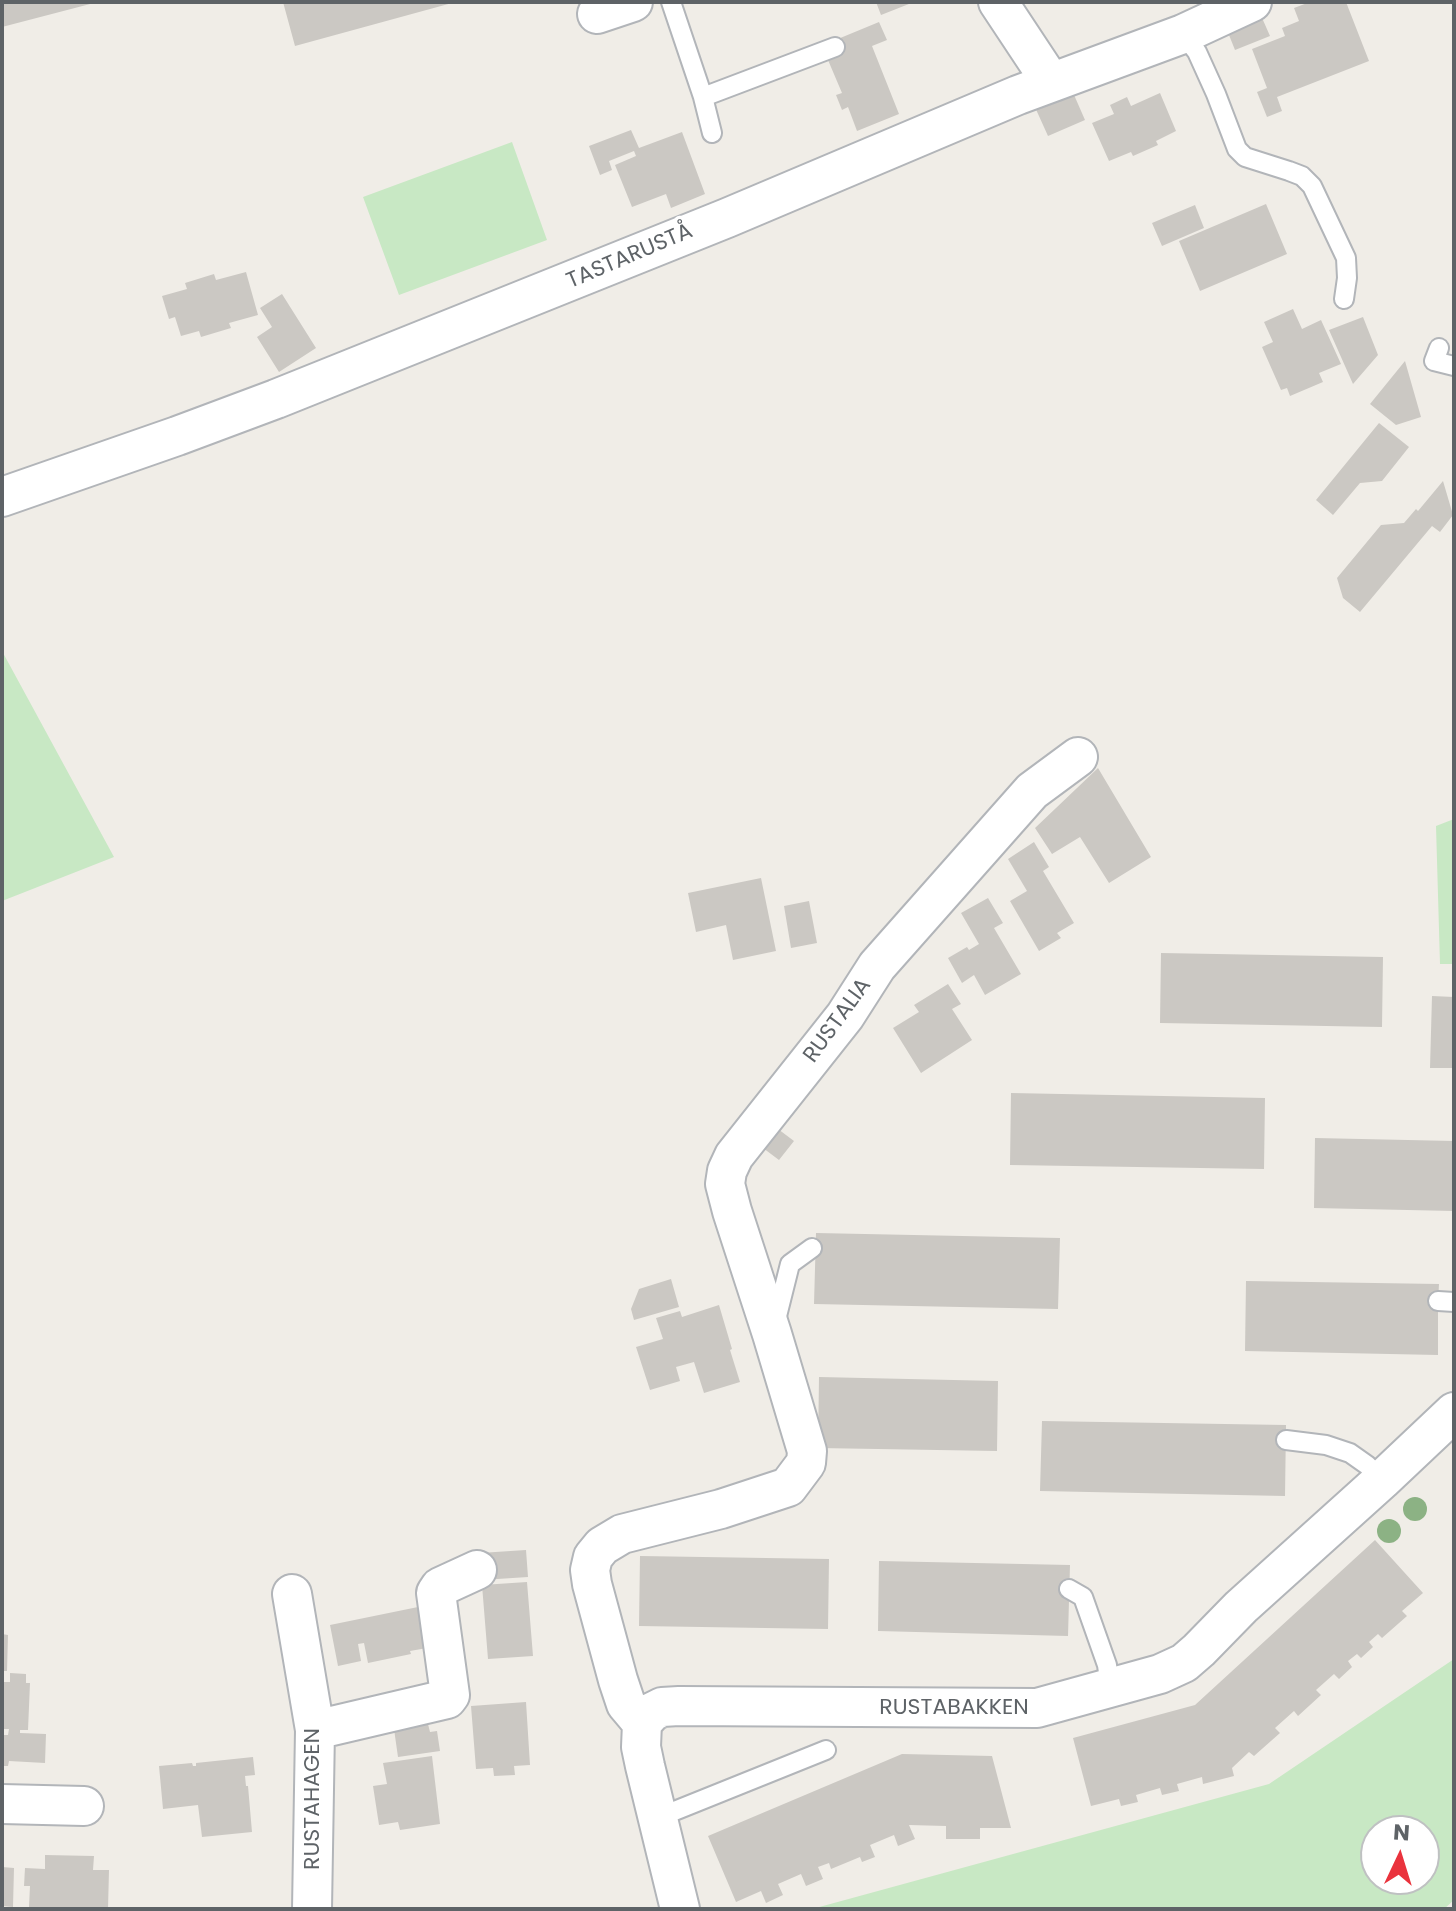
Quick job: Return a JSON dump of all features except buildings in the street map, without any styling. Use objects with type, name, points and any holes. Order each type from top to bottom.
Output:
[{"type":"street","points":[[597,14],[633,2]]},
{"type":"street","points":[[998,2],[1051,82]]},
{"type":"street","name":"TASTARUSTÅ","points":[[2,497],[276,399],[555,288],[1051,82],[1183,34],[1252,2]]},
{"type":"street","name":"RUSTALIA","points":[[772,1334],[725,1184],[734,1156],[845,1016],[877,966],[1032,791],[1078,757]]},
{"type":"street","points":[[680,1909],[641,1747],[642,1723],[626,1704],[590,1570],[593,1557],[602,1546],[622,1534],[721,1509],[788,1487],[799,1474],[806,1463],[807,1451],[772,1334]]},
{"type":"street","name":"RUSTABAKKEN","points":[[642,1723],[662,1707],[679,1706],[1037,1708],[1160,1674],[1184,1663],[1199,1650],[1261,1588],[1454,1412]]},
{"type":"street","points":[[315,1730],[447,1699],[450,1695],[436,1593],[440,1587],[477,1570]]},
{"type":"street","name":"RUSTAHAGEN","points":[[292,1594],[315,1730],[312,1909]]},
{"type":"street","points":[[2,1804],[84,1806]]},
{"type":"lane","points":[[671,2],[712,133]]},
{"type":"lane","points":[[1183,34],[1197,52],[1237,149],[1245,157],[1302,176],[1312,186],[1346,258],[1344,299]]},
{"type":"lane","points":[[703,97],[835,47]]},
{"type":"lane","points":[[1439,348],[1434,361],[1454,366]]},
{"type":"lane","points":[[772,1334],[790,1264],[812,1248]]},
{"type":"lane","points":[[1286,1440],[1326,1445],[1350,1453],[1382,1480]]},
{"type":"lane","points":[[1069,1589],[1083,1597],[1107,1665],[1110,1687]]},
{"type":"lane","points":[[657,1818],[826,1750]]},
{"type":"green space","points":[[512,142],[547,240],[399,295],[363,197]]},
{"type":"green space","points":[[2,651],[114,857],[2,901]]},
{"type":"green space","points":[[1454,819],[1454,964],[1440,964],[1436,826]]},
{"type":"green space","points":[[1454,1659],[1454,1900],[1444,1909],[812,1909],[1269,1784]]}]
